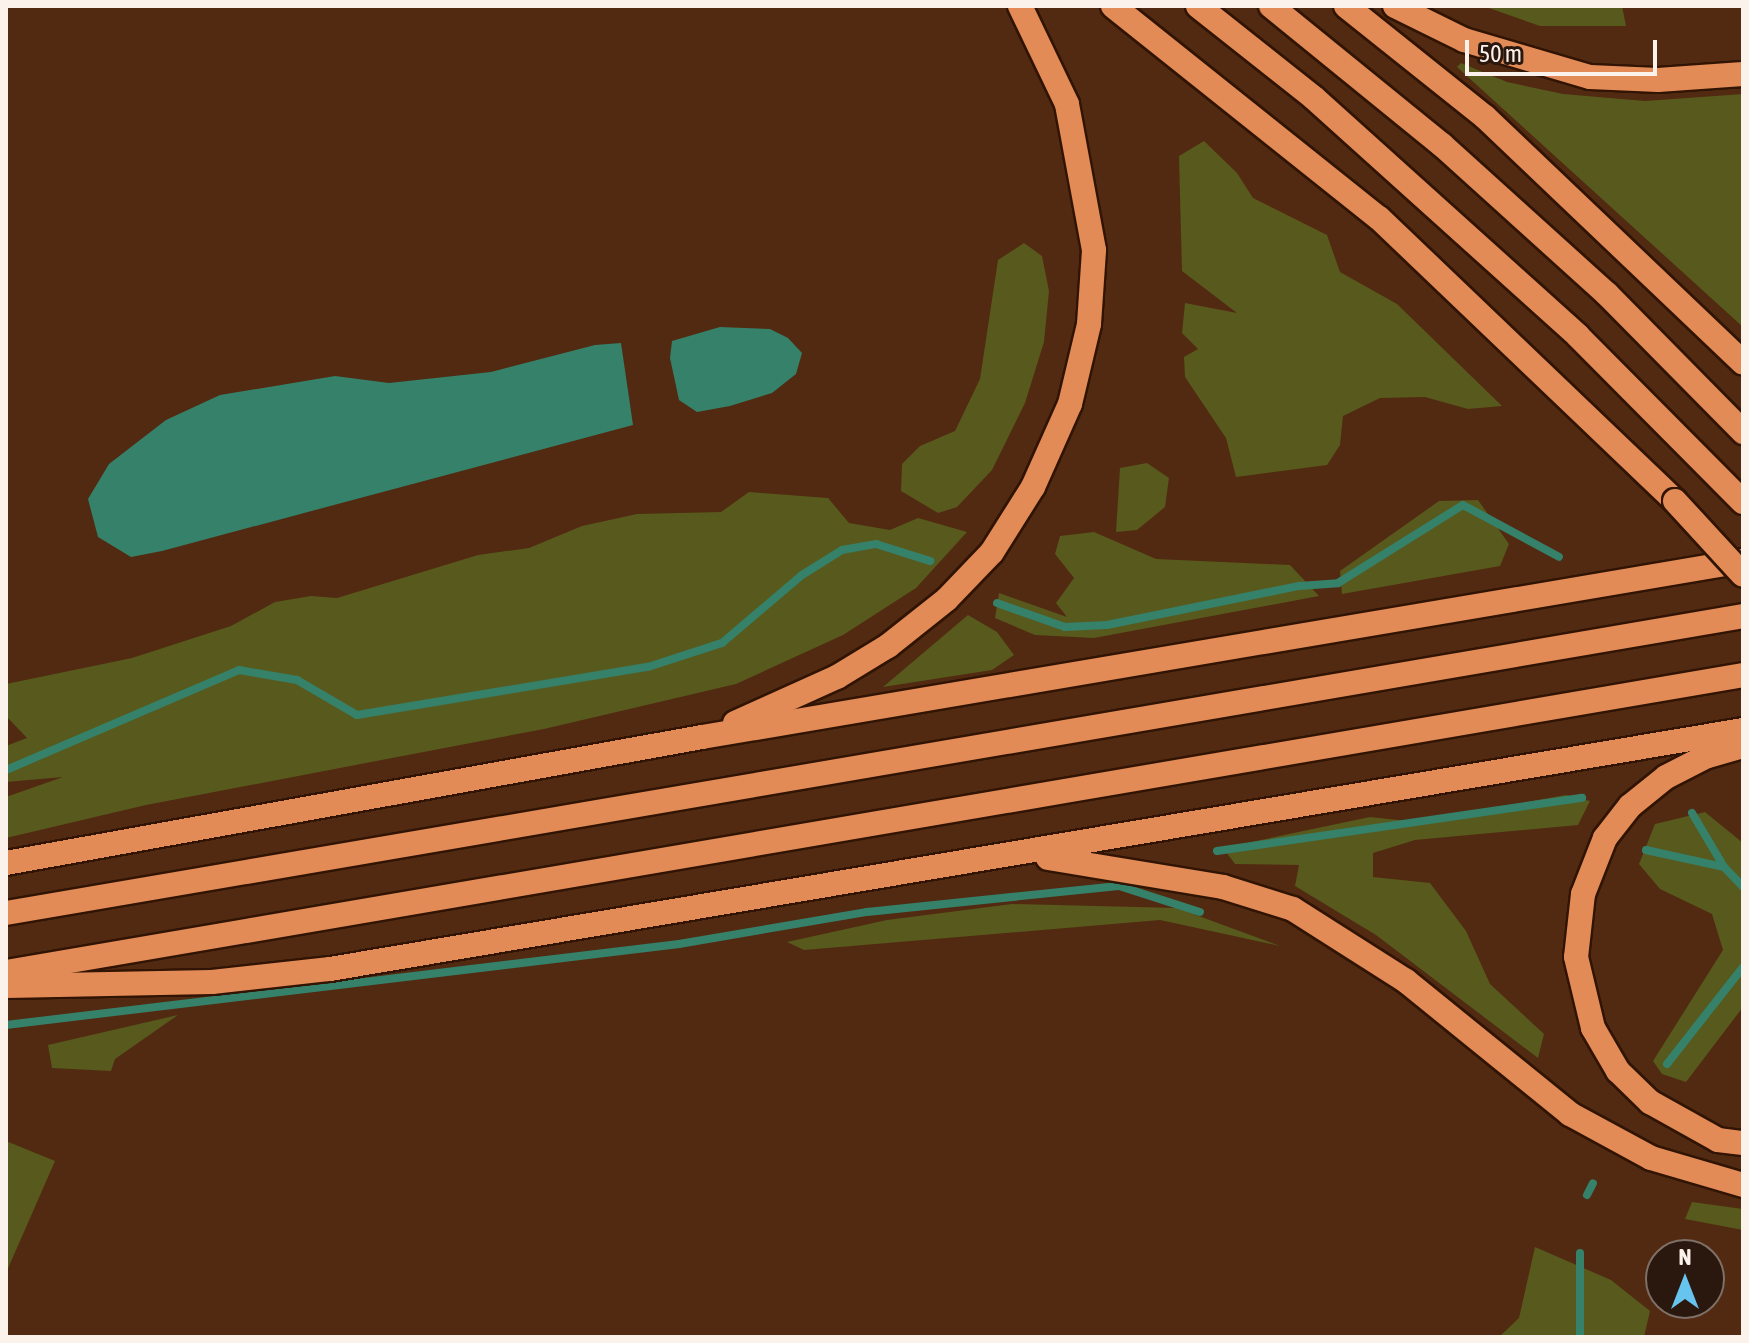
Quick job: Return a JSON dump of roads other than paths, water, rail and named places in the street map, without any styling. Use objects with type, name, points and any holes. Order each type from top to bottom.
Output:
[{"type":"highway","points":[[702,737],[837,677],[888,646],[947,599],[992,552],[1033,487],[1070,404],[1089,324],[1094,250],[1067,104],[1020,6]]},
{"type":"highway","points":[[1113,6],[1379,218],[1675,501],[1743,575]]},
{"type":"highway","points":[[1198,6],[1314,98],[1578,336],[1738,496]]},
{"type":"highway","points":[[1271,6],[1466,166],[1607,294],[1743,432]]},
{"type":"highway","points":[[1346,6],[1485,117],[1743,363]]},
{"type":"highway","points":[[1395,6],[1464,40],[1590,77],[1658,80],[1743,74]]},
{"type":"highway","points":[[6,863],[702,737],[1743,561]]},
{"type":"highway","points":[[6,913],[1743,616]]},
{"type":"highway","points":[[6,972],[1743,675]]},
{"type":"highway","points":[[6,986],[212,982],[330,969],[1022,855],[1743,730]]},
{"type":"highway","points":[[1743,746],[1707,756],[1666,777],[1630,806],[1605,838],[1583,894],[1576,957],[1593,1028],[1618,1071],[1650,1102],[1718,1140],[1743,1143]]},
{"type":"highway","points":[[1022,855],[1223,887],[1293,909],[1406,981],[1570,1114],[1651,1158],[1743,1185]]},
{"type":"waterway","points":[[997,603],[1065,627],[1107,625],[1299,586],[1338,583],[1463,505],[1559,557]]},
{"type":"waterway","points":[[6,770],[239,670],[297,680],[357,715],[648,667],[722,643],[802,575],[842,550],[876,544],[930,561]]},
{"type":"waterway","points":[[1217,851],[1582,798]]},
{"type":"waterway","points":[[1692,813],[1724,867],[1743,887]]},
{"type":"waterway","points":[[1646,850],[1723,867]]},
{"type":"waterway","points":[[6,1025],[679,944],[867,912],[1119,886],[1200,912]]},
{"type":"waterway","points":[[1667,1064],[1743,967]]},
{"type":"waterway","points":[[1587,1195],[1593,1183]]},
{"type":"waterway","points":[[1580,1253],[1580,1337]]}]
